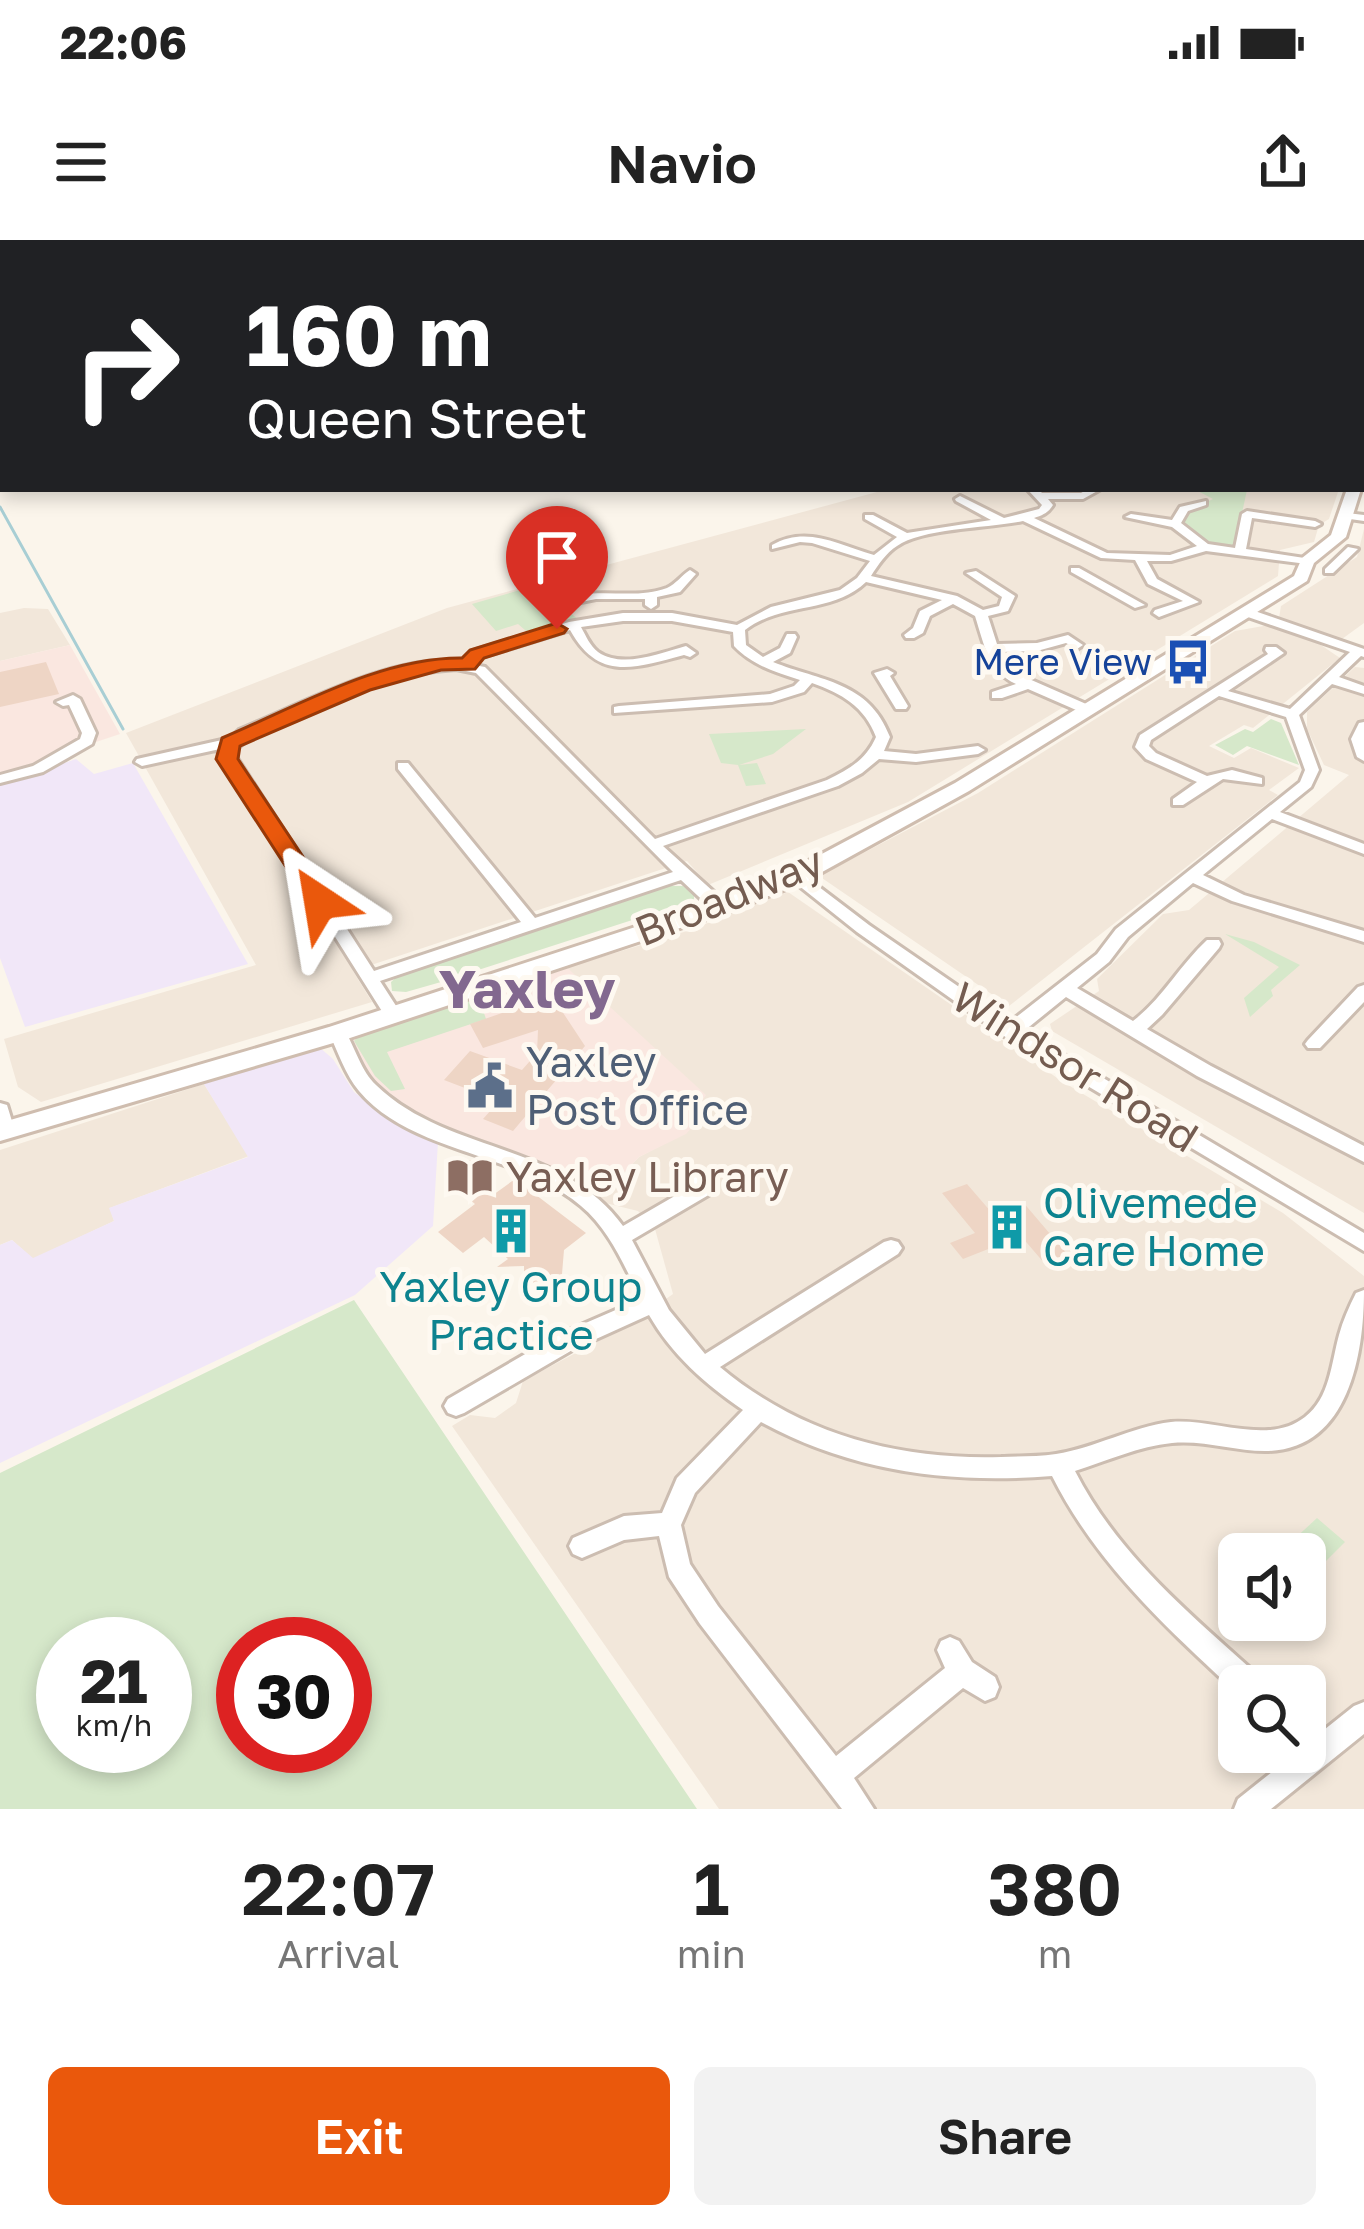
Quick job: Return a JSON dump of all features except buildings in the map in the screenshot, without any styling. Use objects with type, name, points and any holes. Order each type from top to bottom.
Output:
[{"type":"main road","name":"Broadway","points":[[2,1124],[338,1033],[720,907],[796,877],[962,787],[1249,613],[1318,566],[1356,517]]},
{"type":"street","points":[[1026,518],[1041,498],[1090,492]]},
{"type":"street","points":[[960,499],[1004,523]]},
{"type":"street","points":[[1175,524],[1184,509],[1202,503]]},
{"type":"street","points":[[1240,552],[1247,514],[1315,524]]},
{"type":"street","points":[[869,517],[905,537]]},
{"type":"street","points":[[468,664],[477,654],[573,625],[651,616],[739,629],[763,614],[842,594],[905,537],[1026,518],[1105,556],[1141,560],[1171,558],[1205,547],[1318,566],[1352,546],[1331,544]]},
{"type":"street","points":[[1131,518],[1175,524],[1205,547]]},
{"type":"street","points":[[776,547],[791,539],[811,538],[876,559]]},
{"type":"street","points":[[1141,560],[1153,580],[1193,602],[1159,613]]},
{"type":"street","points":[[1075,570],[1139,605]]},
{"type":"street","points":[[970,572],[1009,596],[1004,608],[981,614]]},
{"type":"street","points":[[566,601],[606,602],[651,595],[676,589],[690,574]]},
{"type":"street","points":[[865,578],[953,599],[981,614],[1002,669],[1024,686],[1088,710]]},
{"type":"street","points":[[1112,590],[1153,580]]},
{"type":"street","points":[[651,595],[651,616]]},
{"type":"street","points":[[909,636],[919,630],[924,614],[953,599]]},
{"type":"street","points":[[1249,613],[1361,652]]},
{"type":"street","points":[[573,625],[588,650],[607,659],[686,650]]},
{"type":"street","points":[[652,845],[844,780],[876,754],[880,730],[872,711],[844,691],[763,663],[740,646],[739,629]]},
{"type":"street","points":[[994,648],[1026,648],[1068,639],[1078,645]]},
{"type":"street","points":[[763,663],[792,640]]},
{"type":"street","points":[[1207,781],[1150,756],[1142,747],[1145,738],[1222,693],[1279,652]]},
{"type":"street","points":[[1292,713],[1361,652]]},
{"type":"street","points":[[142,762],[230,742],[363,686],[441,664],[468,664],[480,670],[652,845],[720,907]]},
{"type":"street","points":[[872,711],[906,706],[881,673],[887,673]]},
{"type":"street","points":[[619,710],[772,698],[799,689],[810,677]]},
{"type":"street","points":[[1328,678],[1364,690]]},
{"type":"street","points":[[995,695],[1024,686]]},
{"type":"street","points":[[1222,693],[1292,713]]},
{"type":"street","points":[[0,779],[38,769],[86,741],[89,733],[73,699],[63,702]]},
{"type":"street","points":[[1010,1032],[1103,958],[1122,933],[1306,784],[1312,770],[1292,713]]},
{"type":"street","points":[[1364,726],[1358,739],[1364,757]]},
{"type":"street","points":[[230,742],[227,759],[391,1012]]},
{"type":"street","points":[[876,754],[897,758],[978,750]]},
{"type":"street","points":[[403,766],[531,924]]},
{"type":"street","points":[[1178,802],[1221,774],[1238,773],[1257,781]]},
{"type":"street","points":[[1269,813],[1364,849]]},
{"type":"street","points":[[370,978],[686,873]]},
{"type":"street","points":[[1192,876],[1238,898],[1364,937]]},
{"type":"street","name":"Windsor Road","points":[[796,877],[868,936],[1010,1032],[1364,1243]]},
{"type":"street","points":[[1134,1029],[1156,1015],[1182,973],[1213,944]]},
{"type":"street","points":[[1066,989],[1307,1129],[1364,1154]]},
{"type":"street","points":[[1314,1044],[1364,991]]},
{"type":"street","points":[[338,1033],[366,1087],[398,1112],[523,1159],[586,1198],[621,1237],[672,1333],[758,1410],[836,1446],[896,1463],[957,1470],[1059,1465],[1129,1441],[1179,1432],[1255,1442],[1306,1432],[1336,1395],[1353,1317],[1364,1299]]},
{"type":"street","points":[[621,1237],[705,1188],[698,1180]]},
{"type":"street","points":[[704,1366],[862,1274],[891,1248]]},
{"type":"street","points":[[457,1406],[488,1396],[584,1333],[654,1304]]},
{"type":"street","points":[[758,1410],[686,1486],[669,1525],[685,1583],[860,1809]]},
{"type":"street","points":[[1059,1465],[1080,1512],[1114,1559],[1227,1665]]},
{"type":"street","points":[[582,1546],[610,1529],[638,1523],[669,1525]]},
{"type":"street","points":[[834,1776],[966,1670]]},
{"type":"street","points":[[1326,1737],[1364,1716]]},
{"type":"street","points":[[1248,1809],[1284,1773]]},
{"type":"shaded area","points":[[877,492],[1338,492],[1314,542],[1280,550],[1278,576],[908,802],[708,885],[687,861],[353,971],[372,1002],[41,1102],[18,1087],[4,1039],[256,965],[126,733],[447,608]]},
{"type":"shaded area","points":[[1364,529],[1364,623],[1342,639],[1279,618],[1281,606],[1357,557]]},
{"type":"shaded area","points":[[48,609],[70,645],[0,661],[0,613]]},
{"type":"shaded area","points":[[1269,625],[1315,641],[1340,658],[1253,728],[1244,725],[1209,746],[1234,758],[1251,748],[1299,768],[1269,790],[1278,795],[1009,1006],[819,876],[978,793],[1235,631]]},
{"type":"shaded area","points":[[70,645],[120,734],[0,774],[0,661]]},
{"type":"shaded area","points":[[1355,667],[1364,668],[1364,1213],[1052,1031],[1050,1024],[1099,991],[1097,979],[1163,914],[1189,910],[1349,775],[1324,765],[1307,729],[1307,712]]},
{"type":"shaded area","points":[[76,759],[94,774],[133,763],[248,964],[25,1027],[0,958],[0,785]]},
{"type":"shaded area","points":[[788,892],[1063,1082],[1283,1213],[1364,1276],[1364,1809],[719,1809],[452,1426],[470,1415],[495,1418],[516,1403],[523,1381],[632,1323],[673,1294],[655,1229],[638,1211],[597,1201],[639,1157],[685,1133],[705,1112],[561,962],[572,966],[687,931]]},
{"type":"shaded area","points":[[561,962],[706,1095],[697,1108],[706,1112],[686,1134],[639,1157],[597,1201],[535,1159],[429,1121],[397,1104],[370,1081],[347,1039],[353,1032]]},
{"type":"shaded area","points":[[319,1047],[333,1059],[354,1092],[400,1127],[438,1142],[433,1226],[355,1295],[0,1463],[0,1245],[12,1240],[33,1258],[114,1221],[109,1208],[248,1157],[204,1084]]},
{"type":"shaded area","points":[[204,1084],[249,1156],[110,1208],[114,1221],[33,1259],[12,1240],[0,1245],[0,1150]]},
{"type":"green space","points":[[1200,492],[1247,492],[1234,550],[1202,540],[1181,525],[1192,509],[1213,499]]},
{"type":"green space","points":[[537,585],[580,621],[532,636],[518,624],[496,631],[472,604]]},
{"type":"green space","points":[[1271,719],[1281,723],[1299,765],[1247,746],[1233,755],[1215,745],[1245,729],[1253,732]]},
{"type":"green space","points":[[806,729],[773,754],[739,765],[757,763],[766,784],[746,786],[738,765],[721,763],[709,734]]},
{"type":"green space","points":[[663,886],[683,886],[694,893],[694,900],[441,982],[392,991],[391,982],[401,973]]},
{"type":"green space","points":[[1225,934],[1254,942],[1300,965],[1250,1017],[1244,998],[1279,967]]},
{"type":"green space","points":[[499,995],[507,1007],[484,1013],[486,1019],[387,1052],[405,1089],[391,1091],[375,1076],[354,1041],[399,1019]]},
{"type":"green space","points":[[354,1300],[697,1809],[0,1809],[0,1473]]},
{"type":"green space","points":[[1317,1518],[1345,1542],[1326,1561],[1326,1533],[1301,1533]]},
{"type":"waterway","points":[[0,507],[123,729]]},
{"type":"place","name":"Mere View","points":[[1188,662]]},
{"type":"place","name":"Yaxley Post Office","points":[[490,1086]]},
{"type":"place","name":"Yaxley Library","points":[[470,1177]]},
{"type":"place","name":"Olivemede Care Home","points":[[1007,1227]]},
{"type":"place","name":"Yaxley Group Practice","points":[[511,1231]]},
{"type":"district","name":"Yaxley","points":[[527,989]]},
{"type":"route","points":[[320,902],[227,759],[230,742],[390,676],[441,664],[468,664],[477,654],[557,629]]}]
